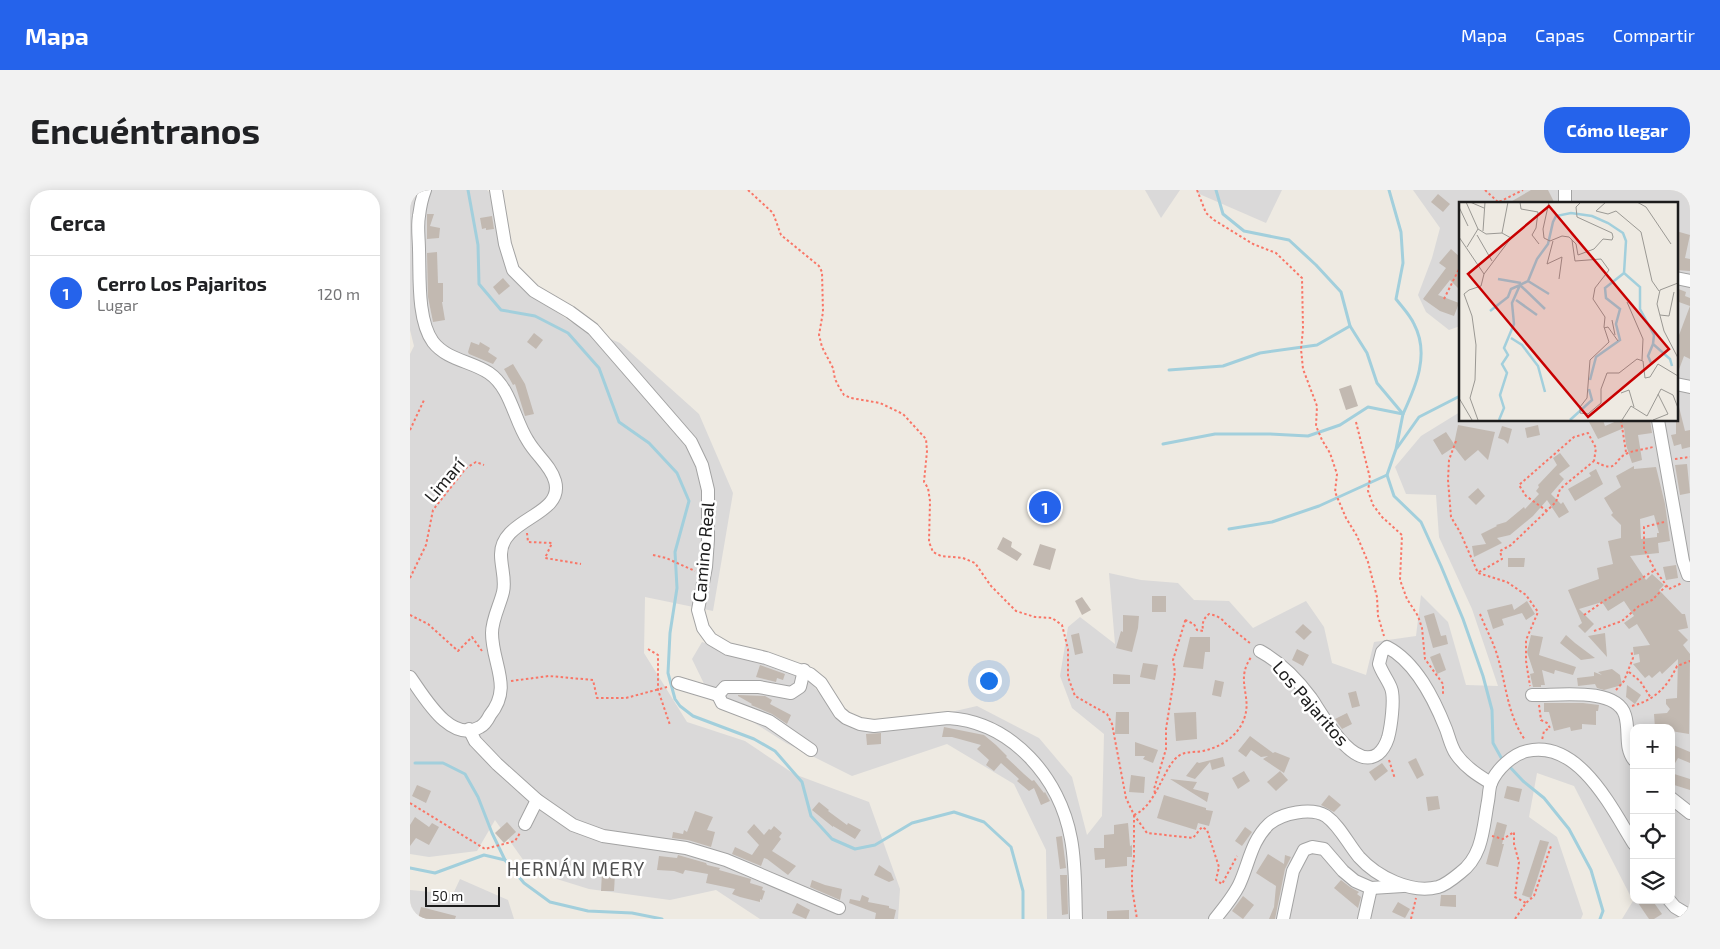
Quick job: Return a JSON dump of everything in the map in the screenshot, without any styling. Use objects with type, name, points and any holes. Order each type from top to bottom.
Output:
[{"type":"street","points":[[410,677],[441,719],[451,726],[469,729],[482,726],[498,705],[502,692],[492,633],[504,585],[501,548],[510,532],[552,501],[556,490],[555,479],[549,468],[527,441],[500,384],[484,370],[444,352],[430,336],[425,324],[421,289],[418,217],[425,190]]},
{"type":"street","name":"Camino Real","points":[[496,190],[505,244],[513,270],[534,290],[593,329],[691,442],[697,453],[706,477],[709,503],[706,567],[698,610],[700,622],[706,634],[722,647],[804,670],[821,683],[840,712],[860,724],[874,726],[948,718],[958,719],[988,727],[1008,739],[1044,775],[1058,798],[1071,840],[1076,919]]},
{"type":"street","points":[[1658,421],[1683,561],[1689,575]]},
{"type":"street","points":[[1385,745],[1391,717],[1392,690],[1379,664],[1382,652],[1387,646],[1397,652],[1410,666],[1432,698],[1455,753],[1473,773],[1491,783]]},
{"type":"street","name":"Los Pajaritos","points":[[1260,651],[1275,660],[1294,678],[1311,698],[1333,733],[1355,752],[1365,758],[1373,757],[1383,750],[1385,745]]},
{"type":"street","points":[[718,695],[724,687],[759,687],[791,693],[800,687],[804,670]]},
{"type":"street","points":[[678,684],[718,695],[722,703],[769,721],[812,750]]},
{"type":"street","points":[[1532,695],[1586,694],[1614,702],[1622,709],[1625,715],[1630,755]]},
{"type":"street","points":[[469,729],[475,742],[537,800],[573,825],[603,836],[686,848],[726,860],[840,908]]},
{"type":"street","points":[[1283,919],[1293,871],[1304,850],[1312,847],[1324,850],[1355,881],[1371,888],[1438,887],[1454,878],[1469,866],[1478,853],[1491,783],[1500,770],[1515,755],[1538,750],[1561,756],[1580,767],[1596,784],[1630,838]]},
{"type":"street","points":[[525,824],[537,800]]},
{"type":"street","points":[[1675,801],[1690,813]]},
{"type":"street","points":[[1215,919],[1238,886],[1256,839],[1278,817],[1290,813],[1307,812],[1324,815],[1338,829],[1366,864],[1380,874],[1413,887]]},
{"type":"street","points":[[1364,919],[1371,888]]},
{"type":"street","points":[[1673,904],[1690,916]]},
{"type":"path","points":[[748,190],[773,213],[781,235],[819,266],[822,272],[823,312],[820,335],[822,347],[833,368],[835,379],[844,395],[850,398],[880,403],[903,414],[926,439],[927,452],[924,482],[928,488],[930,501],[929,542],[933,552],[941,556],[963,558],[975,563],[991,586],[1016,611],[1052,618],[1062,625],[1068,649],[1068,677],[1075,696],[1107,714],[1112,724],[1126,798],[1134,815],[1147,833],[1193,838],[1202,828],[1208,830],[1220,867],[1216,880],[1222,884],[1242,847],[1251,851]]},
{"type":"path","points":[[1197,190],[1199,200],[1206,213],[1214,220],[1253,244],[1276,253],[1302,278],[1303,329],[1301,349],[1303,369],[1317,406],[1316,426],[1330,453],[1337,474],[1335,492],[1368,562],[1377,597],[1378,616],[1387,646]]},
{"type":"path","points":[[1485,190],[1498,202],[1523,190]]},
{"type":"path","points":[[1444,299],[1459,269]]},
{"type":"path","points":[[410,430],[424,400]]},
{"type":"path","points":[[1621,421],[1626,453]]},
{"type":"path","points":[[1356,422],[1370,478],[1368,491],[1373,505],[1382,517],[1402,535],[1400,580],[1407,599],[1422,628],[1425,659],[1443,684],[1444,702]]},
{"type":"path","points":[[1478,573],[1502,559],[1500,551],[1512,545],[1547,511],[1556,502],[1560,489],[1594,461],[1596,448],[1588,433],[1574,437],[1519,485],[1526,496],[1547,511]]},
{"type":"path","points":[[1456,441],[1449,460],[1448,480],[1451,517],[1460,532],[1478,573],[1507,582],[1526,595],[1538,612],[1526,640],[1526,661],[1532,695],[1539,702],[1541,720],[1547,723],[1550,728],[1544,731],[1538,750]]},
{"type":"path","points":[[1594,461],[1605,467],[1615,465],[1626,453],[1662,445]]},
{"type":"path","points":[[1665,461],[1690,457]]},
{"type":"path","name":"Limarí","points":[[410,578],[426,545],[433,510],[466,468],[476,462],[484,465]]},
{"type":"path","points":[[1676,520],[1644,527],[1644,548],[1655,570],[1669,589],[1680,585],[1689,575]]},
{"type":"path","points":[[524,522],[528,542],[552,543],[545,558],[581,564]]},
{"type":"path","points":[[654,555],[691,569]]},
{"type":"path","points":[[1584,615],[1655,570]]},
{"type":"path","points":[[1594,631],[1622,621],[1639,606],[1652,600],[1666,586]]},
{"type":"path","points":[[1134,815],[1145,806],[1155,793],[1175,759],[1186,752],[1204,751],[1227,742],[1235,735],[1244,719],[1247,702],[1243,682],[1245,667],[1251,657],[1260,651],[1239,635],[1223,619],[1213,614],[1205,617],[1202,623],[1203,631],[1197,630],[1192,622],[1186,619],[1174,654],[1175,672],[1167,722],[1166,749],[1154,789],[1155,793]]},
{"type":"path","points":[[1480,614],[1498,657],[1507,699],[1516,726],[1538,750]]},
{"type":"path","points":[[410,615],[428,624],[458,651],[472,637],[483,652]]},
{"type":"path","points":[[648,649],[658,655],[658,690],[670,725]]},
{"type":"path","points":[[1607,699],[1624,681],[1633,658],[1631,650]]},
{"type":"path","points":[[1622,709],[1643,703],[1659,694],[1671,680],[1676,666],[1690,661]]},
{"type":"path","points":[[1628,671],[1640,681],[1651,698]]},
{"type":"path","points":[[501,682],[548,676],[593,680],[597,698],[626,698],[658,690]]},
{"type":"path","points":[[1385,745],[1395,779]]},
{"type":"path","points":[[410,803],[486,849],[515,841],[525,824]]},
{"type":"path","points":[[1134,815],[1132,888],[1137,919]]},
{"type":"path","points":[[1483,833],[1503,839],[1514,832],[1514,844],[1519,862],[1515,897],[1526,903]]},
{"type":"path","points":[[1516,919],[1526,903],[1534,896],[1551,846]]},
{"type":"path","points":[[1411,919],[1413,887]]},
{"type":"shaded area","points":[[410,190],[487,190],[504,256],[519,286],[571,322],[620,343],[699,414],[733,493],[713,611],[645,597],[644,653],[687,722],[745,741],[794,774],[869,802],[900,889],[898,919],[760,919],[716,890],[670,900],[589,889],[531,871],[495,820],[477,851],[429,857],[410,854],[410,354],[414,346],[410,330]]},
{"type":"shaded area","points":[[1145,190],[1180,190],[1161,218]]},
{"type":"shaded area","points":[[1199,190],[1282,190],[1266,223],[1197,193]]},
{"type":"shaded area","points":[[1413,190],[1690,190],[1690,919],[1622,919],[1631,904],[1675,904],[1675,724],[1630,724],[1630,895],[1574,786],[1537,773],[1529,817],[1557,837],[1583,914],[1581,919],[1047,919],[1046,850],[1014,784],[947,744],[852,776],[786,743],[709,694],[692,659],[702,642],[807,677],[835,714],[873,730],[977,706],[1039,738],[1072,777],[1087,835],[1102,816],[1104,734],[1072,708],[1060,676],[1068,627],[1080,617],[1115,644],[1109,573],[1141,580],[1178,583],[1194,600],[1229,601],[1253,628],[1306,601],[1324,627],[1332,663],[1366,675],[1374,642],[1416,636],[1421,595],[1448,622],[1466,685],[1498,686],[1472,609],[1439,537],[1436,495],[1406,494],[1395,467],[1421,436],[1459,413],[1459,421],[1678,421],[1678,202],[1459,202],[1459,326],[1449,330],[1426,312],[1418,295],[1432,258],[1440,228]]},
{"type":"shaded area","points":[[460,879],[508,900],[514,919],[410,919],[410,890],[453,894]]},
{"type":"building","points":[[1531,190],[1548,190],[1554,202],[1510,202]]},
{"type":"building","points":[[1438,194],[1450,204],[1443,212],[1431,202]]},
{"type":"building","points":[[427,214],[434,214],[430,226],[440,228],[439,238],[427,239]]},
{"type":"building","points":[[492,216],[494,229],[482,229],[480,218]]},
{"type":"building","points":[[1678,232],[1690,235],[1685,258],[1690,259],[1690,271],[1678,270]]},
{"type":"building","points":[[1451,249],[1459,256],[1459,289],[1450,280],[1438,295],[1459,303],[1454,316],[1440,311],[1423,299],[1446,268],[1439,263]]},
{"type":"building","points":[[437,252],[438,283],[443,283],[442,302],[445,320],[433,322],[428,297],[427,253]]},
{"type":"building","points":[[503,278],[510,286],[499,295],[493,287]]},
{"type":"building","points":[[1678,289],[1686,292],[1685,296],[1690,298],[1690,306],[1678,302]]},
{"type":"building","points":[[1690,306],[1690,359],[1684,356],[1678,372],[1678,338]]},
{"type":"building","points":[[534,333],[543,340],[536,349],[527,342]]},
{"type":"building","points":[[471,342],[479,345],[480,342],[490,348],[488,352],[497,358],[493,364],[469,354]]},
{"type":"building","points":[[513,364],[525,384],[534,414],[525,416],[515,384],[513,385],[504,369]]},
{"type":"building","points":[[1351,385],[1358,406],[1346,410],[1339,389]]},
{"type":"building","points":[[1678,407],[1685,431],[1690,430],[1690,447],[1682,449],[1681,444],[1674,446],[1671,435],[1676,434]]},
{"type":"building","points":[[1589,421],[1603,421],[1605,426],[1617,421],[1650,421],[1652,433],[1638,435],[1642,460],[1632,463],[1626,445],[1624,428],[1598,439]]},
{"type":"building","points":[[1458,425],[1495,432],[1488,460],[1478,450],[1465,461],[1454,447],[1442,455],[1433,440],[1446,432],[1454,444]]},
{"type":"building","points":[[1538,425],[1540,435],[1527,438],[1525,428]]},
{"type":"building","points":[[1502,426],[1512,429],[1508,444],[1498,438]]},
{"type":"building","points":[[1560,453],[1570,466],[1559,474],[1564,479],[1551,494],[1561,504],[1563,502],[1569,512],[1559,518],[1547,500],[1533,516],[1510,535],[1497,538],[1502,543],[1474,557],[1472,546],[1486,544],[1481,534],[1496,525],[1506,522],[1524,507],[1525,509],[1539,494],[1536,491],[1539,487],[1538,485],[1557,465],[1553,458]]},
{"type":"building","points":[[1687,464],[1690,493],[1680,495],[1675,465]]},
{"type":"building","points":[[1634,466],[1634,469],[1656,467],[1665,504],[1670,541],[1658,543],[1659,553],[1630,556],[1646,580],[1652,574],[1664,585],[1659,590],[1682,614],[1685,614],[1688,628],[1678,630],[1688,640],[1683,645],[1690,654],[1689,734],[1675,732],[1675,724],[1655,724],[1654,714],[1667,713],[1670,709],[1666,704],[1666,699],[1677,698],[1678,659],[1662,674],[1660,671],[1652,678],[1649,675],[1645,678],[1633,664],[1640,662],[1639,654],[1634,655],[1633,647],[1650,645],[1637,624],[1629,629],[1624,623],[1634,616],[1624,601],[1608,611],[1602,602],[1579,609],[1594,624],[1585,633],[1578,626],[1582,623],[1568,590],[1599,579],[1597,568],[1613,564],[1608,541],[1621,538],[1621,525],[1611,515],[1613,513],[1604,498],[1621,487],[1616,476]],"holes":[[[1654,515],[1659,533],[1657,533],[1657,537],[1641,539],[1640,519]]]},
{"type":"building","points":[[1596,469],[1603,484],[1575,501],[1568,489],[1591,476],[1589,473]]},
{"type":"building","points":[[1478,488],[1485,496],[1476,505],[1468,497]]},
{"type":"building","points":[[1003,537],[1012,542],[1011,547],[1022,554],[1017,561],[997,549]]},
{"type":"building","points":[[1040,544],[1056,549],[1050,570],[1033,565]]},
{"type":"building","points":[[1508,558],[1525,558],[1524,567],[1508,567]]},
{"type":"building","points":[[1676,565],[1678,578],[1666,580],[1663,567]]},
{"type":"building","points":[[1152,596],[1166,596],[1166,612],[1152,612]]},
{"type":"building","points":[[1082,597],[1091,610],[1082,615],[1075,601]]},
{"type":"building","points":[[1527,601],[1535,614],[1526,620],[1522,613],[1502,619],[1504,625],[1493,629],[1487,610],[1512,604],[1514,610]]},
{"type":"building","points":[[1434,613],[1441,636],[1446,635],[1448,644],[1433,648],[1424,616]]},
{"type":"building","points":[[1123,615],[1139,616],[1132,652],[1116,648],[1121,631],[1123,632]]},
{"type":"building","points":[[1303,624],[1312,632],[1304,640],[1295,632]]},
{"type":"building","points":[[1079,633],[1083,653],[1075,655],[1071,635]]},
{"type":"building","points":[[1605,633],[1607,657],[1588,636]]},
{"type":"building","points":[[1531,635],[1543,637],[1539,655],[1576,667],[1573,675],[1555,670],[1554,674],[1542,670],[1545,685],[1533,687],[1530,674],[1534,673],[1527,652]]},
{"type":"building","points":[[1566,635],[1595,658],[1581,660],[1560,643]]},
{"type":"building","points":[[1190,637],[1210,637],[1210,652],[1205,652],[1203,669],[1183,667]]},
{"type":"building","points":[[1297,649],[1309,655],[1303,666],[1292,660]]},
{"type":"building","points":[[1440,653],[1446,670],[1437,674],[1430,657]]},
{"type":"building","points":[[1143,663],[1158,665],[1155,680],[1140,677]]},
{"type":"building","points":[[760,665],[785,674],[783,680],[777,678],[776,682],[756,677]]},
{"type":"building","points":[[1612,669],[1620,675],[1622,685],[1604,690],[1597,688],[1595,684],[1578,686],[1577,678],[1594,676],[1594,672],[1602,675],[1598,672]]},
{"type":"building","points":[[1113,674],[1130,675],[1130,684],[1113,684]]},
{"type":"building","points":[[1215,680],[1224,682],[1221,697],[1212,695]]},
{"type":"building","points":[[1627,685],[1641,695],[1635,704],[1626,697]]},
{"type":"building","points":[[1356,691],[1360,706],[1352,708],[1348,693]]},
{"type":"building","points":[[738,695],[765,696],[772,700],[770,704],[791,715],[787,724],[772,714],[751,705]]},
{"type":"building","points":[[1544,703],[1599,705],[1598,711],[1596,711],[1596,725],[1582,724],[1582,729],[1571,731],[1570,727],[1554,731],[1549,712],[1544,712]]},
{"type":"building","points":[[1116,712],[1129,712],[1129,734],[1115,734]]},
{"type":"building","points":[[1196,712],[1197,739],[1176,741],[1174,713]]},
{"type":"building","points":[[1347,713],[1352,724],[1342,729],[1335,719]]},
{"type":"building","points":[[944,727],[984,735],[1024,774],[1032,781],[1034,780],[1050,801],[1041,805],[1034,788],[1029,791],[1001,763],[994,771],[986,765],[989,760],[977,749],[981,745],[952,737],[942,737]]},
{"type":"building","points":[[881,733],[881,744],[867,745],[866,734]]},
{"type":"building","points":[[1250,736],[1273,753],[1275,752],[1290,758],[1284,773],[1263,759],[1268,756],[1261,757],[1251,750],[1246,757],[1238,751]]},
{"type":"building","points":[[1135,742],[1158,750],[1153,763],[1143,759],[1145,756],[1135,756]]},
{"type":"building","points":[[1675,746],[1690,752],[1690,763],[1678,758],[1675,763]]},
{"type":"building","points":[[1223,757],[1225,766],[1212,770],[1210,762],[1195,779],[1186,776],[1197,762]]},
{"type":"building","points":[[1416,758],[1424,775],[1417,779],[1408,762]]},
{"type":"building","points":[[1382,763],[1388,771],[1375,781],[1369,772]]},
{"type":"building","points":[[1244,771],[1250,781],[1238,789],[1232,778]]},
{"type":"building","points":[[1280,771],[1288,780],[1276,791],[1267,782]]},
{"type":"building","points":[[1675,774],[1690,779],[1690,790],[1675,785]]},
{"type":"building","points":[[1131,775],[1145,777],[1144,793],[1129,792]]},
{"type":"building","points":[[1170,779],[1197,782],[1193,789],[1209,793],[1207,802]]},
{"type":"building","points":[[417,785],[431,791],[426,803],[412,796]]},
{"type":"building","points":[[1507,786],[1522,789],[1519,802],[1504,798]]},
{"type":"building","points":[[1164,795],[1213,811],[1209,826],[1198,823],[1196,830],[1157,818]]},
{"type":"building","points":[[1329,795],[1341,805],[1334,812],[1321,805]]},
{"type":"building","points":[[1438,796],[1440,809],[1428,811],[1426,797]]},
{"type":"building","points":[[819,802],[847,825],[848,823],[861,830],[855,839],[833,827],[812,810]]},
{"type":"building","points":[[695,811],[713,817],[707,830],[715,832],[711,847],[688,840],[672,838],[673,832],[683,834],[684,830],[687,832]]},
{"type":"building","points":[[415,817],[429,827],[432,823],[439,827],[429,845],[416,838],[410,846],[410,825]]},
{"type":"building","points":[[507,822],[516,832],[504,843],[495,833]]},
{"type":"building","points":[[1497,822],[1507,825],[1498,867],[1486,864]]},
{"type":"building","points":[[1128,823],[1132,857],[1127,857],[1127,866],[1105,868],[1105,859],[1095,860],[1094,848],[1104,848],[1104,835],[1114,834],[1114,825]]},
{"type":"building","points":[[754,824],[764,835],[774,826],[782,833],[779,837],[781,839],[772,851],[796,866],[788,875],[767,859],[764,858],[761,866],[732,854],[735,847],[752,855],[759,845],[747,832]]},
{"type":"building","points":[[1245,827],[1252,832],[1242,846],[1235,841]]},
{"type":"building","points":[[1062,836],[1066,868],[1060,869],[1056,837]]},
{"type":"building","points":[[1540,840],[1549,842],[1531,898],[1522,895]]},
{"type":"building","points":[[1268,854],[1284,864],[1285,855],[1291,857],[1285,869],[1275,919],[1269,919],[1274,907],[1276,886],[1256,873]]},
{"type":"building","points":[[678,855],[751,879],[750,883],[763,887],[762,890],[765,891],[762,900],[760,899],[760,902],[740,897],[732,894],[735,889],[706,883],[708,874],[685,870],[683,874],[674,871],[657,870],[659,856],[677,858]]},
{"type":"building","points":[[879,865],[891,873],[894,880],[889,882],[874,875]]},
{"type":"building","points":[[602,873],[615,874],[614,891],[601,891]]},
{"type":"building","points":[[1060,875],[1067,875],[1068,914],[1062,915]]},
{"type":"building","points":[[812,880],[842,889],[840,900],[810,887]]},
{"type":"building","points":[[1341,880],[1359,892],[1357,894],[1361,897],[1358,908],[1334,888]]},
{"type":"building","points":[[862,895],[869,898],[868,902],[889,906],[889,908],[896,910],[894,919],[875,919],[876,913],[849,903],[850,899],[860,901]]},
{"type":"building","points":[[1441,895],[1456,895],[1456,907],[1440,906]]},
{"type":"building","points":[[1243,896],[1254,905],[1243,919],[1232,911]]},
{"type":"building","points":[[1398,902],[1410,909],[1405,918],[1392,912]]},
{"type":"building","points":[[797,903],[810,910],[806,919],[792,913]]},
{"type":"building","points":[[1639,904],[1655,904],[1662,914],[1654,919],[1649,919]]},
{"type":"building","points":[[421,907],[456,916],[455,919],[418,919]]},
{"type":"building","points":[[1129,910],[1129,919],[1107,919],[1107,911]]},
{"type":"waterway","points":[[468,190],[478,245],[479,284],[501,310],[535,316],[568,333],[599,368],[619,422],[649,443],[677,473],[689,501],[675,552],[677,588],[670,633],[668,673],[675,699],[680,706],[693,716],[754,739],[775,751],[802,782],[811,816],[832,839],[855,849],[875,845],[912,823],[954,812],[984,822],[1011,847],[1023,891],[1023,919]]},
{"type":"waterway","points":[[1216,190],[1223,214],[1244,231],[1289,240],[1341,292],[1350,326],[1367,353],[1377,383],[1403,414],[1396,449],[1387,475],[1394,496],[1421,522],[1463,619],[1483,676],[1492,710],[1493,743],[1503,761]]},
{"type":"waterway","points":[[1163,444],[1215,434],[1308,436],[1340,425],[1368,407],[1403,414],[1419,370],[1421,347],[1419,335],[1412,321],[1396,299],[1403,263],[1401,232],[1389,190]]},
{"type":"waterway","points":[[1169,370],[1223,366],[1260,353],[1317,345],[1350,326]]},
{"type":"waterway","points":[[1397,448],[1419,417],[1459,397]]},
{"type":"waterway","points":[[1229,529],[1272,522],[1319,506],[1387,475]]},
{"type":"waterway","points":[[415,763],[443,763],[465,774],[478,797],[505,860]]},
{"type":"waterway","points":[[1508,765],[1523,781],[1544,798],[1569,829],[1591,870],[1603,911],[1600,919]]},
{"type":"waterway","points":[[410,868],[435,873],[484,855],[505,860],[524,883],[550,902],[588,911],[632,913],[662,919]]},
{"type":"place","name":"Cerro Los Pajaritos","points":[[1045,507]]},
{"type":"district","name":"HERNÁN MERY","points":[[576,868]]}]
